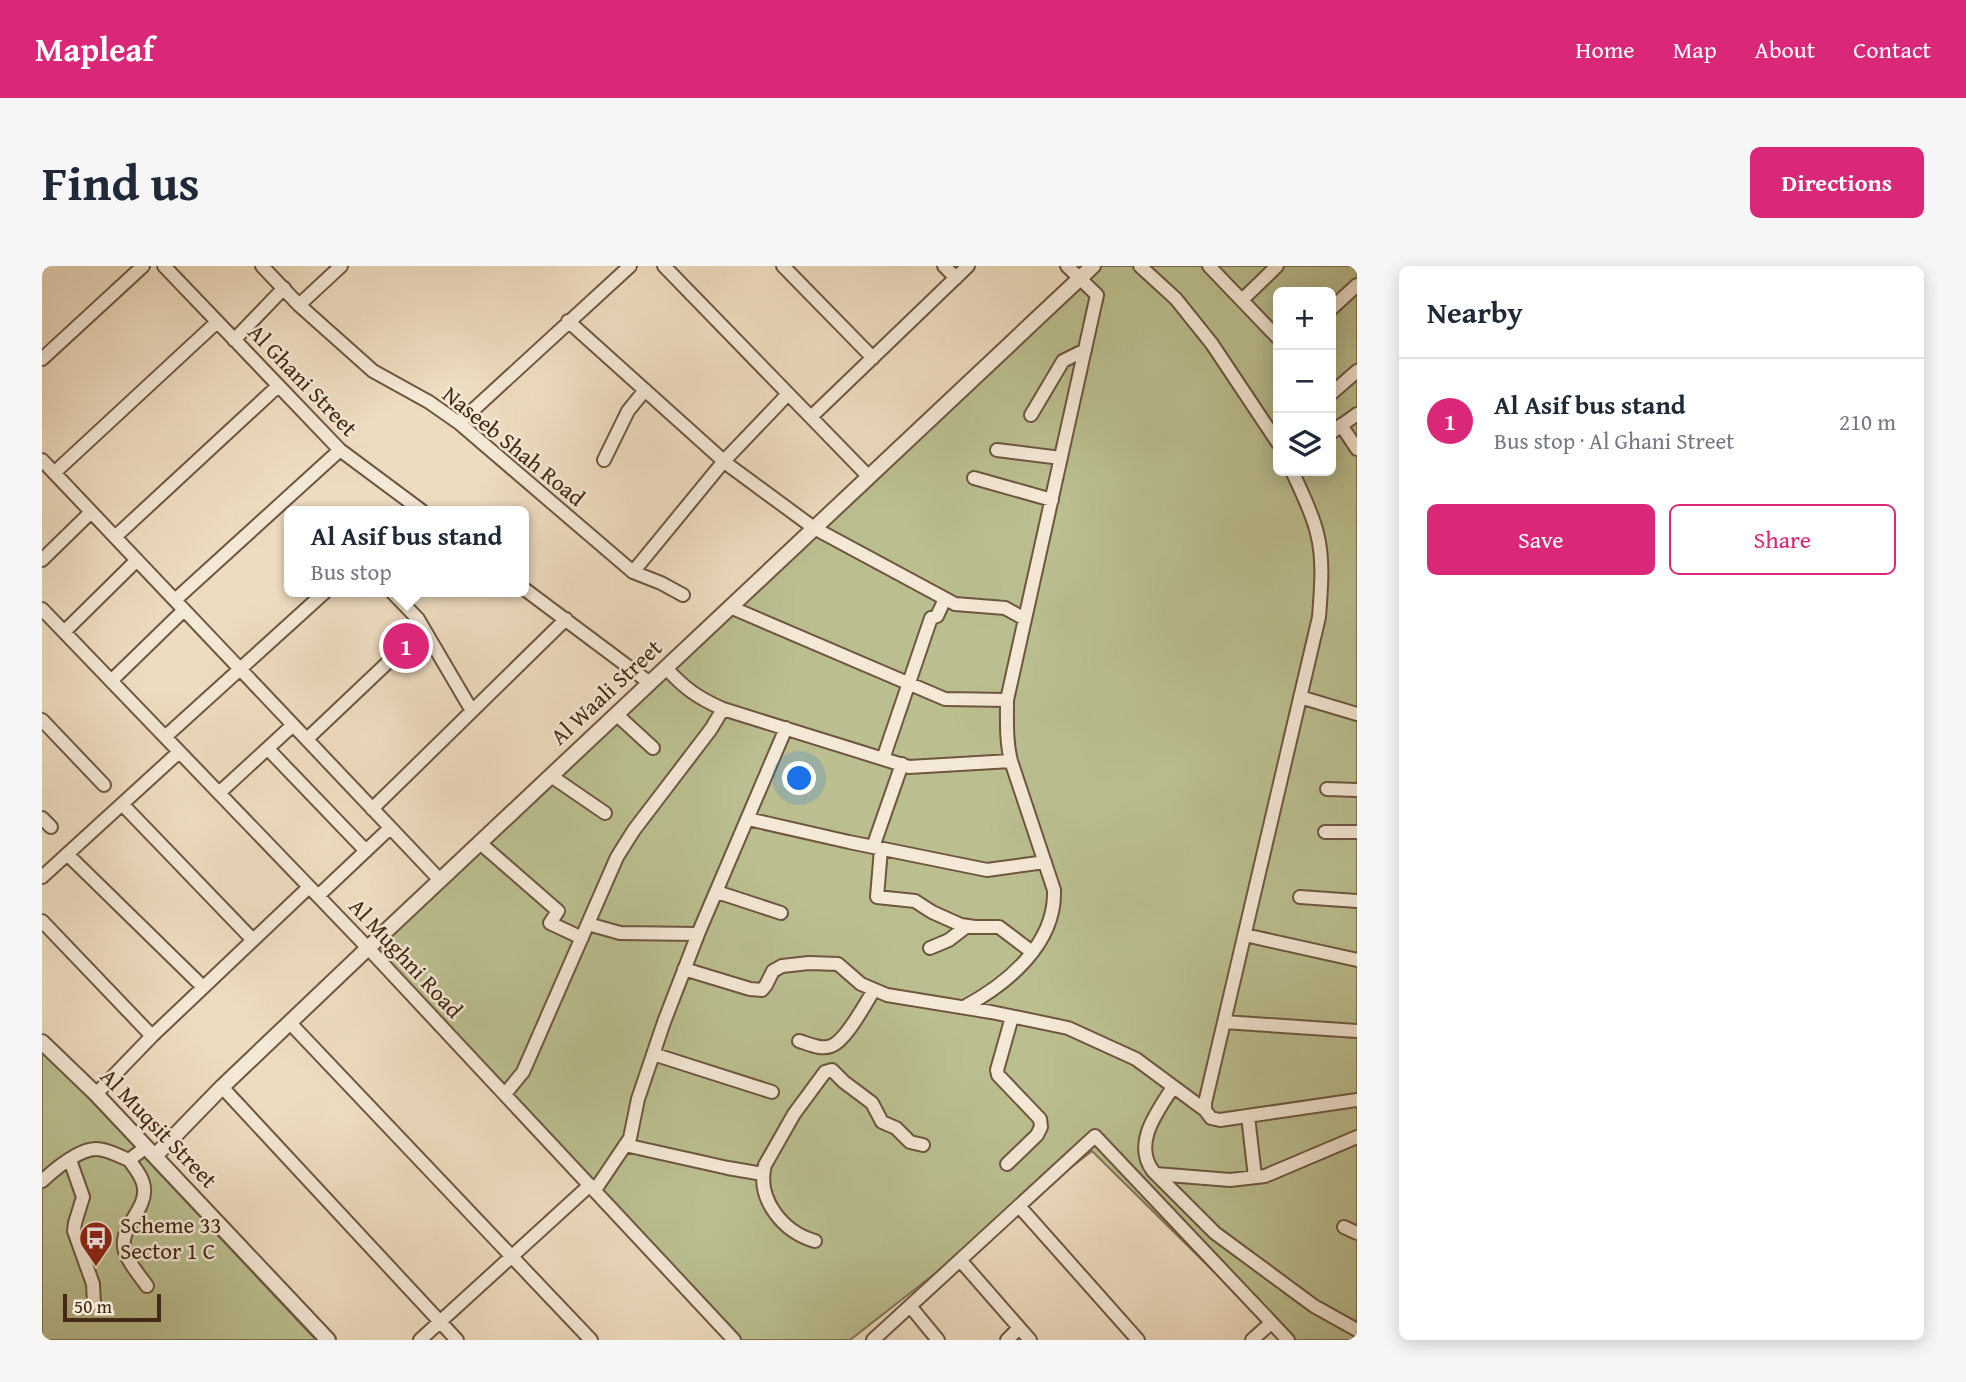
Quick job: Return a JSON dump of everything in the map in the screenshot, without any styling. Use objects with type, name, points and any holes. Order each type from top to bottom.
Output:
[{"type":"street","points":[[42,359],[143,266]]},
{"type":"street","name":"Al Ghani Street","points":[[164,266],[340,450],[415,506]]},
{"type":"street","name":"Naseeb Shah Road","points":[[262,266],[299,305],[373,371],[459,422],[633,572],[683,595]]},
{"type":"street","points":[[299,305],[341,266]]},
{"type":"street","points":[[459,422],[630,266]]},
{"type":"street","points":[[664,266],[869,477]]},
{"type":"street","points":[[944,266],[956,278]]},
{"type":"street","points":[[811,417],[968,266]]},
{"type":"street","points":[[964,1007],[1023,966],[1049,926],[1055,905],[1054,890],[1007,746],[1007,700],[1097,295],[1067,266]]},
{"type":"street","name":"Al Waali Street","points":[[150,1152],[1093,266]]},
{"type":"street","points":[[1140,266],[1176,299],[1212,344],[1273,436]]},
{"type":"street","points":[[1209,266],[1273,333]]},
{"type":"street","points":[[1242,300],[1277,266]]},
{"type":"street","points":[[792,269],[873,358]]},
{"type":"street","points":[[1336,304],[1357,285]]},
{"type":"street","points":[[234,340],[284,288]]},
{"type":"street","points":[[568,321],[724,461],[814,528],[955,604],[1005,608],[1025,619]]},
{"type":"street","points":[[54,473],[217,322]]},
{"type":"street","points":[[1031,415],[1063,361],[1085,350]]},
{"type":"street","points":[[1336,389],[1357,370]]},
{"type":"street","points":[[115,537],[278,386]]},
{"type":"street","points":[[604,460],[628,411],[645,390]]},
{"type":"street","points":[[633,572],[724,461],[788,394]]},
{"type":"street","points":[[1357,414],[1336,429],[1357,449]]},
{"type":"street","points":[[175,600],[340,450]]},
{"type":"street","points":[[997,450],[1061,457]]},
{"type":"street","points":[[42,460],[440,880]]},
{"type":"street","points":[[1205,1110],[1319,617],[1321,553],[1317,532],[1294,476]]},
{"type":"street","points":[[974,478],[1052,500]]},
{"type":"street","points":[[42,561],[91,512]]},
{"type":"street","points":[[64,632],[136,560]]},
{"type":"street","points":[[529,592],[650,683]]},
{"type":"street","points":[[165,737],[319,597]]},
{"type":"street","points":[[397,597],[418,620],[472,711]]},
{"type":"street","points":[[884,759],[931,618],[937,616],[946,599]]},
{"type":"street","points":[[730,607],[945,699],[1007,700]]},
{"type":"street","name":"Al Mughni Road","points":[[42,609],[368,948],[734,1340]]},
{"type":"street","points":[[111,681],[184,610]]},
{"type":"street","points":[[372,809],[566,620]]},
{"type":"street","points":[[307,739],[423,629]]},
{"type":"street","points":[[666,668],[683,687],[704,701],[723,709],[909,767],[1011,761]]},
{"type":"street","points":[[1300,697],[1357,714]]},
{"type":"street","points":[[505,1094],[523,1072],[617,857],[723,709]]},
{"type":"street","points":[[616,714],[653,748]]},
{"type":"street","points":[[42,720],[104,786]]},
{"type":"street","points":[[219,793],[293,725]]},
{"type":"street","points":[[421,1340],[512,1256],[593,1187],[630,1138],[638,1099],[684,969],[786,728]]},
{"type":"street","points":[[268,748],[366,851]]},
{"type":"street","points":[[42,877],[179,752]]},
{"type":"street","points":[[902,764],[877,848],[877,897],[915,901],[932,912],[967,926],[999,927],[1032,952]]},
{"type":"street","points":[[551,776],[605,813]]},
{"type":"street","points":[[1327,789],[1357,790]]},
{"type":"street","points":[[122,804],[253,940]]},
{"type":"street","points":[[748,819],[987,870],[1045,862]]},
{"type":"street","points":[[96,1094],[152,1036],[253,940],[366,851],[390,828]]},
{"type":"street","points":[[1325,832],[1357,832]]},
{"type":"street","points":[[480,843],[558,912],[550,923],[582,938]]},
{"type":"street","points":[[67,854],[203,987]]},
{"type":"street","points":[[717,892],[780,913]]},
{"type":"street","points":[[1300,897],[1357,901]]},
{"type":"street","points":[[42,921],[152,1036]]},
{"type":"street","points":[[588,924],[621,933],[698,934]]},
{"type":"street","points":[[930,948],[949,940],[967,926]]},
{"type":"street","points":[[1245,936],[1357,960]]},
{"type":"street","points":[[684,969],[750,989],[762,989],[772,971],[782,966],[838,964],[861,984],[887,995],[1068,1028],[1136,1059],[1205,1110],[1211,1118],[1220,1120],[1357,1100]]},
{"type":"street","points":[[799,1041],[821,1048],[832,1046],[844,1036],[874,990]]},
{"type":"street","points":[[1007,1164],[1037,1135],[1041,1127],[1037,1115],[998,1075],[996,1069],[1012,1017]]},
{"type":"street","points":[[1224,1022],[1357,1031]]},
{"type":"street","points":[[290,1023],[592,1340]]},
{"type":"street","name":"Al Muqsit Street","points":[[42,1042],[96,1094],[328,1340]]},
{"type":"street","points":[[653,1054],[772,1092]]},
{"type":"street","points":[[815,1241],[802,1237],[780,1221],[767,1196],[762,1174],[794,1114],[825,1072],[835,1071],[844,1082],[872,1103],[882,1122],[896,1128],[910,1142],[923,1145]]},
{"type":"street","points":[[222,1087],[457,1340]]},
{"type":"street","points":[[1173,1087],[1146,1134],[1146,1162],[1215,1233],[1314,1306],[1357,1330]]},
{"type":"street","points":[[1248,1116],[1255,1177]]},
{"type":"street","points":[[873,1340],[1095,1136],[1287,1340]]},
{"type":"street","points":[[1156,1174],[1230,1180],[1265,1176],[1357,1137]]},
{"type":"street","points":[[625,1145],[762,1174]]},
{"type":"street","points":[[42,1181],[80,1153],[96,1149],[129,1160],[141,1177],[144,1188],[143,1198],[128,1227],[125,1254],[147,1286]]},
{"type":"street","points":[[129,1160],[150,1152]]},
{"type":"street","points":[[70,1160],[83,1196],[74,1231],[93,1284],[94,1304]]},
{"type":"street","points":[[1018,1206],[1138,1340]]},
{"type":"street","points":[[1344,1227],[1357,1233]]},
{"type":"street","points":[[960,1259],[1030,1340]]},
{"type":"street","points":[[909,1306],[938,1340]]},
{"type":"street","points":[[1252,1340],[1271,1322]]},
{"type":"street","points":[[1007,1340],[1019,1328]]},
{"type":"green space","points":[[1092,266],[1357,266],[1357,1340],[1283,1340],[1092,1151],[850,1340],[734,1340],[368,948]]},
{"type":"green space","points":[[42,1048],[316,1340],[42,1340]]},
{"type":"place","name":"Al Asif bus stand","points":[[406,646]]},
{"type":"place","name":"Scheme 33 Sector 1 C","points":[[96,1268]]}]
